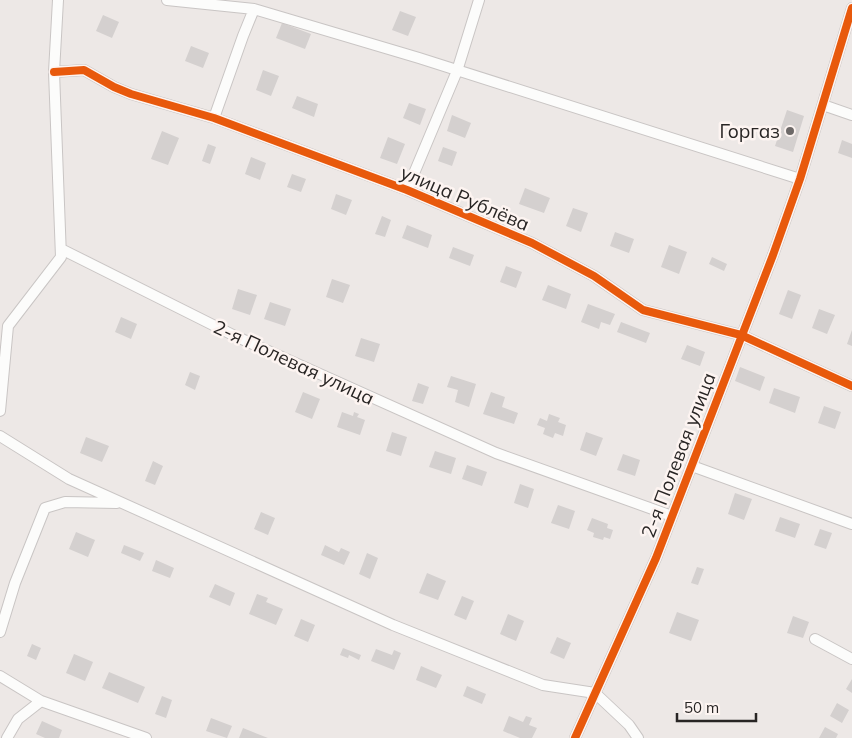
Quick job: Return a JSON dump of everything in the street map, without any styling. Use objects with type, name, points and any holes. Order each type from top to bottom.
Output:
[{"type":"street","points":[[167,0],[254,9],[457,70],[800,179]]},
{"type":"street","name":"улица Рублёва","points":[[407,190],[457,70],[479,0]]},
{"type":"street","points":[[0,411],[8,326],[61,258],[54,72],[61,1]]},
{"type":"street","name":"2-я Полевая улица","points":[[575,738],[656,558],[773,255],[800,179],[852,8]]},
{"type":"street","points":[[214,118],[254,9]]},
{"type":"street","name":"улица Рублёва","points":[[54,72],[84,70],[131,94],[214,118],[407,190],[532,243],[594,276],[643,310],[742,336],[852,386]]},
{"type":"street","points":[[823,105],[852,115]]},
{"type":"street","name":"2-я Полевая улица","points":[[61,249],[234,336],[496,454],[672,516]]},
{"type":"street","points":[[0,436],[69,479],[402,629],[543,685],[595,693],[629,725],[638,738]]},
{"type":"street","name":"2-я Полевая улица","points":[[692,466],[852,524]]},
{"type":"street","points":[[0,632],[15,583],[45,508],[65,502],[120,502]]},
{"type":"street","points":[[815,639],[852,659]]},
{"type":"street","points":[[0,676],[40,701],[146,738]]},
{"type":"street","points":[[7,738],[18,719],[40,701]]},
{"type":"building","points":[[400,11],[416,17],[408,36],[392,30]]},
{"type":"building","points":[[103,15],[119,22],[112,38],[96,31]]},
{"type":"building","points":[[282,23],[311,34],[305,49],[276,38]]},
{"type":"building","points":[[191,46],[209,53],[203,68],[185,61]]},
{"type":"building","points":[[263,70],[279,76],[271,96],[256,90]]},
{"type":"building","points":[[297,96],[318,104],[314,117],[292,108]]},
{"type":"building","points":[[409,103],[426,109],[420,125],[403,118]]},
{"type":"building","name":"Горгаз","points":[[787,110],[804,116],[793,152],[775,146]]},
{"type":"building","points":[[452,115],[471,123],[465,138],[447,131]]},
{"type":"building","points":[[162,131],[179,138],[168,165],[151,159]]},
{"type":"building","points":[[388,137],[405,144],[397,164],[380,158]]},
{"type":"building","points":[[842,140],[852,144],[852,158],[838,153]]},
{"type":"building","points":[[208,144],[216,147],[210,164],[202,161]]},
{"type":"building","points":[[443,147],[457,152],[452,166],[438,161]]},
{"type":"building","points":[[251,157],[266,163],[260,180],[245,174]]},
{"type":"building","points":[[292,174],[306,179],[301,192],[287,187]]},
{"type":"building","points":[[525,188],[550,198],[544,213],[519,204]]},
{"type":"building","points":[[336,194],[352,200],[346,215],[331,209]]},
{"type":"building","points":[[573,208],[588,213],[581,232],[566,226]]},
{"type":"building","points":[[382,216],[391,220],[385,237],[375,234]]},
{"type":"building","points":[[407,225],[432,235],[428,248],[402,238]]},
{"type":"building","points":[[615,232],[634,239],[629,253],[610,246]]},
{"type":"building","points":[[669,245],[687,252],[679,274],[661,267]]},
{"type":"building","points":[[453,247],[474,255],[470,266],[449,258]]},
{"type":"building","points":[[712,257],[727,264],[724,271],[709,264]]},
{"type":"building","points":[[506,266],[522,272],[516,288],[500,282]]},
{"type":"building","points":[[332,279],[350,285],[343,303],[326,297]]},
{"type":"building","points":[[548,285],[571,294],[566,309],[542,300]]},
{"type":"building","points":[[238,289],[257,295],[250,315],[232,309]]},
{"type":"building","points":[[788,290],[801,295],[792,319],[779,314]]},
{"type":"building","points":[[270,302],[291,309],[285,326],[264,319]]},
{"type":"building","points":[[588,304],[615,314],[610,325],[601,322],[599,329],[581,322]]},
{"type":"building","points":[[819,309],[835,315],[827,334],[812,328]]},
{"type":"building","points":[[121,317],[137,324],[131,339],[115,332]]},
{"type":"building","points":[[621,322],[650,333],[646,343],[617,332]]},
{"type":"building","points":[[852,330],[852,346],[847,344]]},
{"type":"building","points":[[361,338],[380,344],[374,362],[355,356]]},
{"type":"building","points":[[687,345],[705,352],[700,366],[681,359]]},
{"type":"building","points":[[740,367],[765,377],[760,391],[735,381]]},
{"type":"building","points":[[190,372],[200,376],[195,390],[185,385]]},
{"type":"building","points":[[451,376],[476,384],[469,407],[455,402],[458,390],[447,387]]},
{"type":"building","points":[[418,383],[429,387],[423,404],[412,401]]},
{"type":"building","points":[[774,388],[800,397],[795,413],[769,403]]},
{"type":"building","points":[[303,392],[320,399],[312,419],[295,412]]},
{"type":"building","points":[[491,392],[505,397],[502,407],[518,413],[514,424],[483,414]]},
{"type":"building","points":[[824,406],[841,412],[835,429],[818,423]]},
{"type":"building","points":[[342,412],[353,416],[354,412],[359,414],[357,417],[365,420],[360,435],[337,427]]},
{"type":"building","points":[[549,414],[560,418],[558,422],[566,425],[563,436],[555,433],[553,438],[543,434],[545,428],[537,425],[540,418],[547,421]]},
{"type":"building","points":[[392,432],[407,437],[401,456],[386,451]]},
{"type":"building","points":[[586,432],[603,438],[596,456],[580,450]]},
{"type":"building","points":[[86,437],[109,446],[102,462],[80,453]]},
{"type":"building","points":[[435,451],[456,458],[451,474],[429,467]]},
{"type":"building","points":[[623,454],[640,460],[635,476],[617,470]]},
{"type":"building","points":[[153,461],[163,466],[155,485],[145,481]]},
{"type":"building","points":[[467,465],[487,472],[482,486],[462,479]]},
{"type":"building","points":[[520,484],[534,489],[528,508],[514,503]]},
{"type":"building","points":[[735,493],[752,499],[744,520],[728,514]]},
{"type":"building","points":[[558,505],[575,511],[569,529],[551,523]]},
{"type":"building","points":[[261,512],[275,518],[268,535],[254,529]]},
{"type":"building","points":[[780,517],[800,524],[795,538],[775,531]]},
{"type":"building","points":[[592,518],[608,524],[607,528],[613,530],[610,539],[604,537],[603,540],[593,537],[594,533],[587,530]]},
{"type":"building","points":[[820,529],[832,533],[826,549],[814,545]]},
{"type":"building","points":[[76,532],[95,540],[88,557],[69,549]]},
{"type":"building","points":[[124,545],[144,553],[140,561],[121,553]]},
{"type":"building","points":[[325,545],[339,552],[341,548],[350,552],[344,565],[321,555]]},
{"type":"building","points":[[367,553],[378,558],[370,579],[359,574]]},
{"type":"building","points":[[156,560],[174,568],[170,578],[152,571]]},
{"type":"building","points":[[697,567],[704,569],[698,585],[691,583]]},
{"type":"building","points":[[427,573],[446,581],[438,600],[419,593]]},
{"type":"building","points":[[215,584],[235,593],[230,606],[209,597]]},
{"type":"building","points":[[257,594],[268,598],[266,602],[283,609],[276,625],[249,614]]},
{"type":"building","points":[[462,596],[474,601],[466,620],[454,615]]},
{"type":"building","points":[[677,612],[699,620],[691,641],[669,633]]},
{"type":"building","points":[[508,614],[524,621],[516,641],[500,634]]},
{"type":"building","points":[[793,616],[809,622],[803,638],[787,633]]},
{"type":"building","points":[[301,619],[315,625],[308,642],[294,636]]},
{"type":"building","points":[[557,637],[571,643],[564,659],[550,653]]},
{"type":"building","points":[[32,644],[41,648],[36,660],[27,656]]},
{"type":"building","points":[[343,648],[361,655],[359,660],[349,655],[348,658],[340,655]]},
{"type":"building","points":[[376,649],[392,655],[394,650],[401,653],[394,670],[371,661]]},
{"type":"building","points":[[74,654],[93,662],[85,681],[66,673]]},
{"type":"building","points":[[421,666],[442,675],[436,688],[416,680]]},
{"type":"building","points":[[109,672],[145,687],[138,703],[102,688]]},
{"type":"building","points":[[852,679],[852,693],[846,689]]},
{"type":"building","points":[[467,686],[486,694],[482,704],[463,696]]},
{"type":"building","points":[[162,696],[172,700],[166,718],[155,714]]},
{"type":"building","points":[[837,703],[849,710],[842,723],[830,716]]},
{"type":"building","points":[[509,716],[523,722],[526,716],[532,718],[529,725],[537,728],[532,738],[520,738],[503,731]]},
{"type":"building","points":[[211,718],[232,726],[227,738],[206,731]]},
{"type":"building","points":[[42,721],[62,730],[59,738],[45,738],[36,734]]},
{"type":"building","points":[[825,727],[838,734],[836,738],[819,738]]},
{"type":"building","points":[[243,728],[268,738],[239,738]]},
{"type":"cycle path","points":[[575,738],[656,558],[773,255],[800,179],[852,8]]},
{"type":"cycle path","points":[[54,72],[84,70],[131,94],[214,118],[407,190],[532,243],[594,276],[643,310],[741,335],[852,386]]},
{"type":"place","name":"Горгаз","points":[[790,131]]}]
